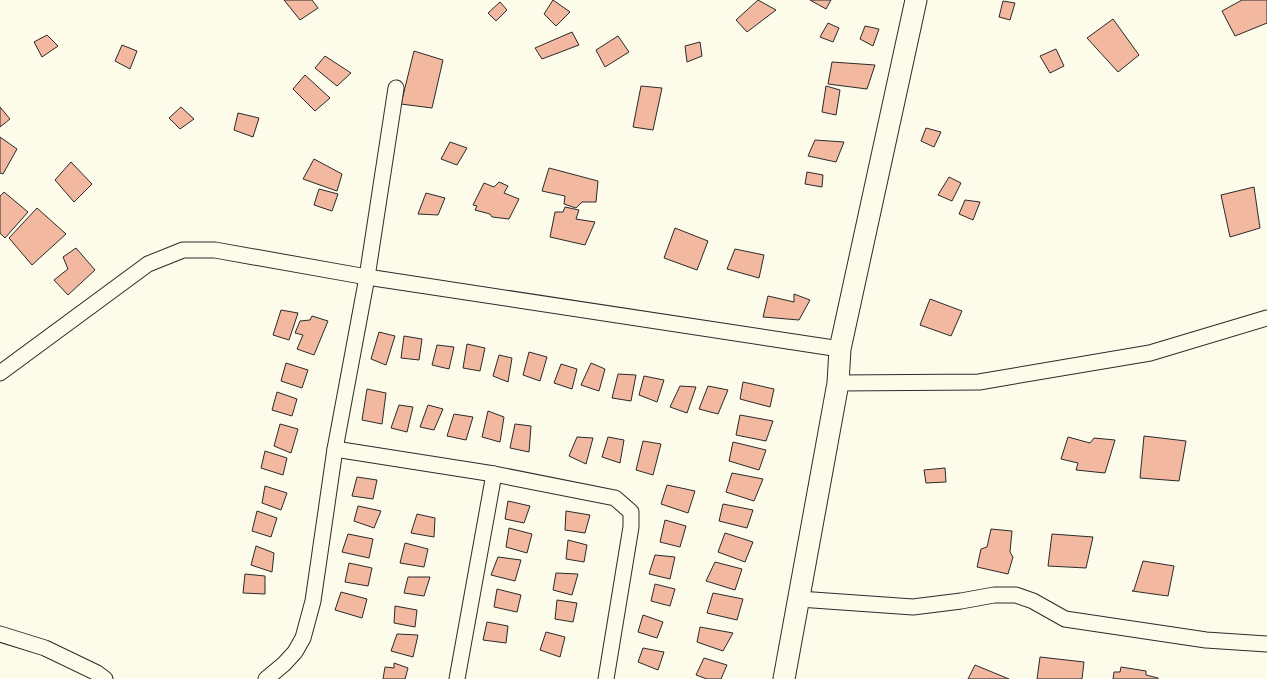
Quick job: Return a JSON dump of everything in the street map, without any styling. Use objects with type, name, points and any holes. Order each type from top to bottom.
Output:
[{"type":"street","points":[[784,679],[838,383],[840,349],[916,0]]},
{"type":"street","points":[[266,679],[295,652],[303,638],[313,601],[336,449],[367,277],[396,88]]},
{"type":"street","points":[[0,372],[148,264],[183,250],[215,250],[367,277],[840,349]]},
{"type":"street","points":[[838,383],[979,382],[1150,353],[1267,318]]},
{"type":"street","points":[[336,449],[494,474],[615,498],[631,512],[631,527],[606,679]]},
{"type":"street","points":[[457,679],[494,474]]},
{"type":"street","points":[[799,599],[913,608],[961,602],[994,595],[1016,595],[1033,601],[1065,619],[1206,640],[1267,644]]},
{"type":"street","points":[[0,634],[45,648],[97,673],[105,679]]},
{"type":"building","points":[[284,0],[312,0],[318,8],[300,20]]},
{"type":"building","points":[[553,0],[570,12],[556,26],[544,14]]},
{"type":"building","points":[[758,0],[776,10],[747,32],[736,20]]},
{"type":"building","points":[[810,0],[831,0],[826,9]]},
{"type":"building","points":[[1242,0],[1267,0],[1267,23],[1235,36],[1222,11]]},
{"type":"building","points":[[1003,1],[1015,3],[1010,20],[999,17]]},
{"type":"building","points":[[500,2],[507,10],[496,21],[488,13]]},
{"type":"building","points":[[1113,19],[1139,55],[1118,72],[1087,38]]},
{"type":"building","points":[[828,23],[839,28],[833,42],[820,37]]},
{"type":"building","points":[[865,26],[879,29],[873,46],[860,39]]},
{"type":"building","points":[[572,32],[579,45],[542,59],[535,48]]},
{"type":"building","points":[[47,35],[58,46],[42,57],[34,42]]},
{"type":"building","points":[[618,36],[629,52],[605,67],[596,50]]},
{"type":"building","points":[[700,42],[702,56],[687,62],[685,46]]},
{"type":"building","points":[[122,45],[137,51],[130,69],[115,61]]},
{"type":"building","points":[[1056,49],[1064,66],[1050,73],[1040,56]]},
{"type":"building","points":[[414,51],[443,60],[432,108],[401,104]]},
{"type":"building","points":[[325,56],[351,73],[337,86],[315,68]]},
{"type":"building","points":[[832,62],[875,65],[867,89],[828,84]]},
{"type":"building","points":[[305,75],[330,98],[315,111],[293,89]]},
{"type":"building","points":[[641,86],[662,88],[653,130],[633,127]]},
{"type":"building","points":[[826,86],[840,90],[836,115],[822,112]]},
{"type":"building","points":[[0,107],[10,119],[0,127]]},
{"type":"building","points":[[181,107],[194,119],[180,129],[169,118]]},
{"type":"building","points":[[238,113],[259,118],[253,137],[234,130]]},
{"type":"building","points":[[926,128],[941,132],[934,147],[921,141]]},
{"type":"building","points":[[0,137],[17,149],[3,174],[0,173]]},
{"type":"building","points":[[815,140],[844,142],[836,162],[808,156]]},
{"type":"building","points":[[450,142],[467,148],[457,165],[441,159]]},
{"type":"building","points":[[314,159],[342,174],[337,191],[303,179]]},
{"type":"building","points":[[71,162],[92,184],[74,202],[55,180]]},
{"type":"building","points":[[549,168],[598,181],[596,202],[582,202],[576,208],[564,204],[565,196],[542,191]]},
{"type":"building","points":[[807,172],[823,175],[822,187],[805,184]]},
{"type":"building","points":[[949,177],[961,183],[952,201],[938,195]]},
{"type":"building","points":[[499,182],[508,186],[504,193],[519,199],[509,219],[492,217],[490,214],[475,210],[477,206],[473,205],[484,183],[494,187]]},
{"type":"building","points":[[1254,187],[1260,228],[1230,237],[1221,195]]},
{"type":"building","points":[[319,189],[338,194],[332,211],[314,205]]},
{"type":"building","points":[[4,192],[28,212],[5,238],[0,233],[0,196]]},
{"type":"building","points":[[426,193],[445,198],[438,215],[418,214]]},
{"type":"building","points":[[965,200],[980,202],[973,220],[959,214]]},
{"type":"building","points":[[565,207],[579,210],[576,219],[595,222],[585,245],[550,237],[555,212],[563,212]]},
{"type":"building","points":[[37,208],[66,234],[32,265],[9,238]]},
{"type":"building","points":[[675,228],[708,241],[697,270],[664,258]]},
{"type":"building","points":[[76,248],[95,270],[68,295],[54,280],[68,269],[63,257]]},
{"type":"building","points":[[735,249],[764,255],[759,278],[727,269]]},
{"type":"building","points":[[794,294],[810,300],[799,320],[763,317],[768,296],[794,302]]},
{"type":"building","points":[[930,299],[962,311],[951,336],[920,325]]},
{"type":"building","points":[[281,310],[298,313],[289,340],[273,335]]},
{"type":"building","points":[[312,316],[328,321],[314,355],[297,349],[303,335],[295,333],[300,321],[310,320]]},
{"type":"building","points":[[379,332],[395,336],[386,365],[371,359]]},
{"type":"building","points":[[404,336],[422,339],[419,360],[401,358]]},
{"type":"building","points":[[467,344],[485,348],[480,371],[463,368]]},
{"type":"building","points":[[437,345],[454,347],[449,369],[432,365]]},
{"type":"building","points":[[529,352],[547,357],[540,381],[523,375]]},
{"type":"building","points":[[499,355],[512,358],[508,382],[493,376]]},
{"type":"building","points":[[286,363],[308,370],[302,388],[281,381]]},
{"type":"building","points":[[591,363],[605,369],[599,391],[581,385]]},
{"type":"building","points":[[561,364],[577,369],[572,389],[554,383]]},
{"type":"building","points":[[618,374],[636,375],[631,401],[612,398]]},
{"type":"building","points":[[644,376],[664,380],[657,402],[639,395]]},
{"type":"building","points":[[743,382],[774,389],[770,407],[740,399]]},
{"type":"building","points":[[680,386],[696,387],[687,413],[670,407]]},
{"type":"building","points":[[708,386],[728,390],[718,414],[699,409]]},
{"type":"building","points":[[367,389],[386,393],[382,424],[362,420]]},
{"type":"building","points":[[277,392],[297,399],[292,416],[272,410]]},
{"type":"building","points":[[399,405],[413,407],[407,432],[391,428]]},
{"type":"building","points":[[428,405],[443,409],[434,430],[420,427]]},
{"type":"building","points":[[488,411],[504,417],[500,442],[482,437]]},
{"type":"building","points":[[454,414],[473,417],[466,440],[447,436]]},
{"type":"building","points":[[740,415],[773,421],[766,441],[736,435]]},
{"type":"building","points":[[280,424],[298,429],[291,453],[274,446]]},
{"type":"building","points":[[515,424],[531,426],[529,452],[510,448]]},
{"type":"building","points":[[1144,436],[1186,441],[1179,481],[1140,478]]},
{"type":"building","points":[[577,437],[593,438],[586,464],[569,456]]},
{"type":"building","points":[[608,437],[624,440],[620,463],[602,457]]},
{"type":"building","points":[[1068,437],[1090,443],[1094,438],[1115,440],[1105,473],[1076,470],[1078,463],[1061,459]]},
{"type":"building","points":[[643,441],[661,444],[653,475],[636,470]]},
{"type":"building","points":[[733,442],[766,450],[759,470],[729,461]]},
{"type":"building","points":[[265,451],[287,458],[283,475],[261,468]]},
{"type":"building","points":[[945,468],[946,482],[926,483],[924,470]]},
{"type":"building","points":[[732,473],[763,479],[754,501],[726,492]]},
{"type":"building","points":[[357,477],[377,480],[373,499],[352,496]]},
{"type":"building","points":[[667,485],[695,491],[688,513],[661,504]]},
{"type":"building","points":[[265,486],[287,493],[281,510],[262,503]]},
{"type":"building","points":[[508,501],[530,506],[524,523],[505,519]]},
{"type":"building","points":[[723,504],[753,510],[747,528],[719,521]]},
{"type":"building","points":[[358,506],[381,511],[374,528],[354,521]]},
{"type":"building","points":[[257,511],[277,518],[271,537],[252,531]]},
{"type":"building","points":[[566,511],[590,515],[585,533],[565,530]]},
{"type":"building","points":[[417,514],[435,518],[434,537],[411,533]]},
{"type":"building","points":[[665,520],[686,526],[680,547],[660,542]]},
{"type":"building","points":[[509,528],[532,534],[527,553],[506,547]]},
{"type":"building","points":[[991,529],[1012,531],[1010,552],[1013,557],[1008,574],[977,567],[981,549],[987,547]]},
{"type":"building","points":[[725,533],[753,542],[745,562],[718,552]]},
{"type":"building","points":[[348,534],[373,539],[369,558],[342,552]]},
{"type":"building","points":[[1052,534],[1093,537],[1086,568],[1048,566]]},
{"type":"building","points":[[568,540],[587,545],[584,562],[566,559]]},
{"type":"building","points":[[405,543],[428,549],[424,567],[400,563]]},
{"type":"building","points":[[256,546],[274,553],[272,572],[251,565]]},
{"type":"building","points":[[655,555],[675,557],[670,579],[649,574]]},
{"type":"building","points":[[498,557],[521,560],[515,581],[491,575]]},
{"type":"building","points":[[1143,561],[1174,566],[1168,596],[1132,591],[1134,590]]},
{"type":"building","points":[[715,562],[742,569],[735,590],[706,581]]},
{"type":"building","points":[[349,563],[372,568],[368,586],[345,582]]},
{"type":"building","points":[[556,573],[578,574],[572,595],[553,590]]},
{"type":"building","points":[[245,574],[265,576],[265,594],[243,593]]},
{"type":"building","points":[[408,577],[430,577],[424,596],[404,593]]},
{"type":"building","points":[[655,584],[675,589],[670,606],[651,601]]},
{"type":"building","points":[[497,589],[521,595],[517,612],[494,607]]},
{"type":"building","points":[[341,592],[367,599],[362,618],[335,610]]},
{"type":"building","points":[[713,593],[743,599],[737,620],[707,613]]},
{"type":"building","points":[[557,600],[577,603],[573,622],[555,619]]},
{"type":"building","points":[[395,606],[417,610],[415,627],[394,623]]},
{"type":"building","points":[[643,615],[663,622],[657,638],[638,632]]},
{"type":"building","points":[[487,622],[508,626],[506,643],[483,640]]},
{"type":"building","points":[[700,627],[733,633],[723,651],[697,642]]},
{"type":"building","points":[[546,632],[565,637],[560,657],[540,650]]},
{"type":"building","points":[[397,634],[418,635],[413,657],[391,651]]},
{"type":"building","points":[[643,648],[664,652],[658,670],[638,662]]},
{"type":"building","points":[[1040,657],[1084,662],[1082,679],[1037,679]]},
{"type":"building","points":[[704,658],[727,665],[721,679],[707,679],[696,675]]},
{"type":"building","points":[[394,663],[408,668],[405,679],[383,679],[385,667],[394,668]]},
{"type":"building","points":[[975,665],[1009,679],[968,679]]},
{"type":"building","points":[[1121,667],[1146,671],[1146,675],[1158,679],[1113,679],[1114,672],[1120,672]]}]
